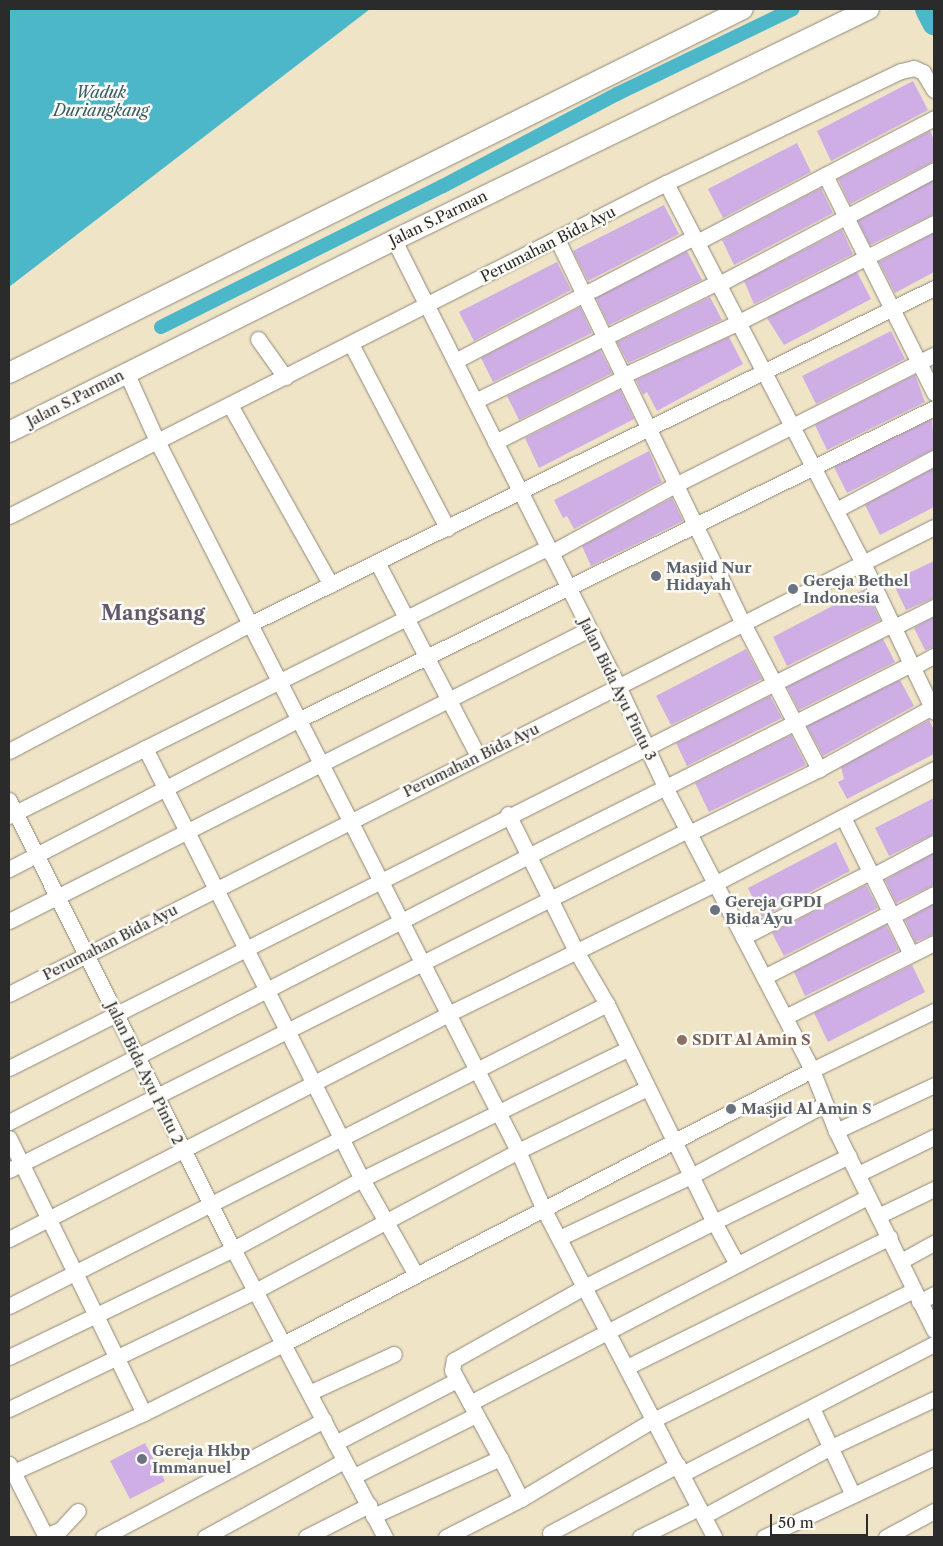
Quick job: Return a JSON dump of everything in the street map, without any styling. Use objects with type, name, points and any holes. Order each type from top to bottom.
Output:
[{"type":"main road","points":[[9,373],[743,9]]},
{"type":"main road","name":"Jalan S.Parman","points":[[9,432],[394,240],[869,9]]},
{"type":"street","name":"Perumahan Bida Ayu","points":[[9,516],[427,306],[666,183],[901,71],[914,68],[923,72],[934,90]]},
{"type":"street","points":[[454,361],[584,294],[825,175],[934,118]]},
{"type":"street","points":[[475,401],[605,335],[718,283],[934,170]]},
{"type":"street","points":[[825,175],[934,393]]},
{"type":"street","points":[[15,1167],[551,898],[818,769],[934,708],[836,510],[666,183]]},
{"type":"street","points":[[495,442],[625,376],[739,322],[934,222]]},
{"type":"street","points":[[557,238],[743,623],[818,769]]},
{"type":"street","name":"Jalan Bida Ayu Pintu 3","points":[[394,240],[519,493],[620,688],[666,789],[812,1070],[836,1132],[890,1237],[915,1297],[934,1330]]},
{"type":"street","points":[[9,752],[250,624],[934,288]]},
{"type":"street","points":[[258,339],[285,377]]},
{"type":"street","points":[[351,344],[447,528]]},
{"type":"street","points":[[11,810],[145,748],[278,680],[548,550],[934,355]]},
{"type":"street","points":[[126,372],[158,441],[348,820],[496,1112],[518,1151],[544,1210],[586,1286],[714,1537]]},
{"type":"street","points":[[230,405],[331,585]]},
{"type":"street","points":[[9,869],[298,720],[428,659],[815,469],[934,408]]},
{"type":"street","points":[[836,510],[934,458]]},
{"type":"street","name":"Perumahan Bida Ayu","points":[[9,994],[348,820],[620,688],[862,561],[934,527]]},
{"type":"street","points":[[377,562],[478,756]]},
{"type":"street","points":[[9,1068],[247,947],[380,882],[508,814],[648,750],[774,683],[934,607]]},
{"type":"street","points":[[9,921],[448,698],[589,629]]},
{"type":"street","points":[[9,1122],[136,1055],[530,855],[912,665],[934,656]]},
{"type":"street","points":[[145,748],[217,887],[362,1179],[416,1275]]},
{"type":"street","points":[[9,1239],[448,1014],[716,884],[934,770]]},
{"type":"street","name":"Jalan Bida Ayu Pintu 2","points":[[11,810],[57,895],[233,1249],[285,1343],[344,1461],[354,1476],[385,1537]]},
{"type":"street","points":[[508,814],[530,855],[576,952],[607,1004],[627,1049],[737,1264]]},
{"type":"street","points":[[843,817],[911,954]]},
{"type":"street","points":[[744,937],[934,843]]},
{"type":"street","points":[[764,977],[934,894]]},
{"type":"street","points":[[785,1017],[934,943]]},
{"type":"street","points":[[9,1306],[211,1206],[340,1136],[607,1004]]},
{"type":"street","points":[[78,1511],[60,1530],[45,1536],[10,1470],[144,1413],[285,1343],[812,1070],[934,1011]]},
{"type":"street","points":[[9,1357],[233,1249],[362,1179],[627,1049]]},
{"type":"street","points":[[836,1132],[934,1085]]},
{"type":"street","points":[[9,1410],[256,1290],[518,1151],[648,1088]]},
{"type":"street","points":[[559,1238],[691,1176],[826,1104]]},
{"type":"street","points":[[858,1174],[934,1137]]},
{"type":"street","points":[[9,1138],[15,1167],[50,1219],[144,1413]]},
{"type":"street","points":[[521,1499],[452,1370],[454,1360],[586,1286],[849,1156]]},
{"type":"street","points":[[878,1216],[934,1189]]},
{"type":"street","points":[[354,1476],[473,1409],[608,1329],[868,1197]]},
{"type":"street","points":[[627,1367],[890,1237]]},
{"type":"street","points":[[901,1262],[934,1243]]},
{"type":"street","points":[[446,1537],[521,1499],[653,1420],[915,1297],[934,1294]]},
{"type":"street","points":[[548,1536],[680,1469],[812,1408],[934,1344]]},
{"type":"street","points":[[310,1392],[394,1354]]},
{"type":"street","points":[[335,1443],[458,1380]]},
{"type":"street","points":[[640,1537],[702,1512],[829,1448],[934,1399]]},
{"type":"street","points":[[812,1408],[829,1448],[853,1495]]},
{"type":"street","points":[[103,1537],[324,1420]]},
{"type":"street","points":[[764,1537],[934,1457]]},
{"type":"street","points":[[306,1537],[500,1458]]},
{"type":"street","points":[[205,1537],[344,1461]]},
{"type":"street","points":[[886,1537],[934,1511]]},
{"type":"water","name":"Waduk Duriangkang","points":[[9,9],[370,9],[9,287]]},
{"type":"building","points":[[913,81],[928,110],[831,161],[817,131]]},
{"type":"building","points":[[930,131],[934,140],[934,161],[850,204],[838,179]]},
{"type":"building","points":[[797,143],[811,172],[723,218],[708,189]]},
{"type":"building","points":[[934,180],[934,214],[870,245],[858,221]]},
{"type":"building","points":[[821,188],[833,213],[734,265],[722,240]]},
{"type":"building","points":[[664,205],[679,234],[588,281],[573,251]]},
{"type":"building","points":[[842,230],[853,254],[754,304],[744,281]]},
{"type":"building","points":[[934,233],[934,272],[895,293],[879,262]]},
{"type":"building","points":[[687,251],[702,280],[609,325],[596,298]]},
{"type":"building","points":[[557,262],[571,290],[474,341],[459,312]]},
{"type":"building","points":[[857,272],[871,299],[784,345],[767,318]]},
{"type":"building","points":[[710,297],[722,320],[628,363],[617,342]]},
{"type":"building","points":[[580,307],[592,333],[493,382],[481,358]]},
{"type":"building","points":[[891,331],[905,359],[816,404],[802,376]]},
{"type":"building","points":[[729,337],[743,364],[657,411],[647,392],[643,395],[636,380]]},
{"type":"building","points":[[600,350],[612,373],[519,420],[507,396]]},
{"type":"building","points":[[915,375],[925,402],[827,450],[815,425]]},
{"type":"building","points":[[620,390],[634,419],[539,468],[525,438]]},
{"type":"building","points":[[932,419],[934,449],[847,493],[834,467]]},
{"type":"building","points":[[649,451],[662,482],[574,529],[567,516],[563,518],[554,500]]},
{"type":"building","points":[[934,468],[934,507],[880,535],[865,505]]},
{"type":"building","points":[[672,498],[683,521],[591,566],[582,546]]},
{"type":"building","points":[[934,561],[934,598],[906,610],[892,581]]},
{"type":"building","points":[[865,589],[880,620],[787,666],[773,637]]},
{"type":"building","points":[[934,617],[934,647],[925,650],[914,628]]},
{"type":"building","points":[[883,639],[895,662],[799,710],[787,687]]},
{"type":"building","points":[[746,649],[762,679],[671,725],[656,696]]},
{"type":"building","points":[[900,680],[914,706],[823,756],[807,726]]},
{"type":"building","points":[[770,696],[782,718],[687,766],[676,743]]},
{"type":"building","points":[[929,720],[934,730],[934,754],[847,799],[838,782],[844,779],[841,767]]},
{"type":"building","points":[[791,735],[806,765],[709,812],[695,783]]},
{"type":"building","points":[[934,798],[934,834],[889,856],[875,828]]},
{"type":"building","points":[[836,842],[850,871],[762,917],[748,888]]},
{"type":"building","points":[[934,853],[934,885],[896,903],[885,880]]},
{"type":"building","points":[[866,885],[878,908],[784,956],[772,933]]},
{"type":"building","points":[[934,904],[934,934],[915,942],[905,920]]},
{"type":"building","points":[[886,925],[899,950],[805,996],[794,972]]},
{"type":"building","points":[[912,965],[925,992],[828,1042],[814,1013]]},
{"type":"building","points":[[145,1443],[165,1481],[130,1499],[110,1461]]},
{"type":"waterway","points":[[161,327],[443,186],[617,94],[793,9]]},
{"type":"waterway","points":[[927,9],[934,23]]},
{"type":"place","name":"Masjid Nur Hidayah","points":[[656,576]]},
{"type":"place","name":"Gereja Bethel Indonesia","points":[[793,589]]},
{"type":"place","name":"Gereja GPDI Bida Ayu","points":[[715,910]]},
{"type":"place","name":"SDIT Al Amin S","points":[[682,1040]]},
{"type":"place","name":"Masjid Al Amin S","points":[[731,1109]]},
{"type":"place","name":"Gereja Hkbp Immanuel","points":[[142,1459]]},
{"type":"district","name":"Mangsang","points":[[153,613]]}]
